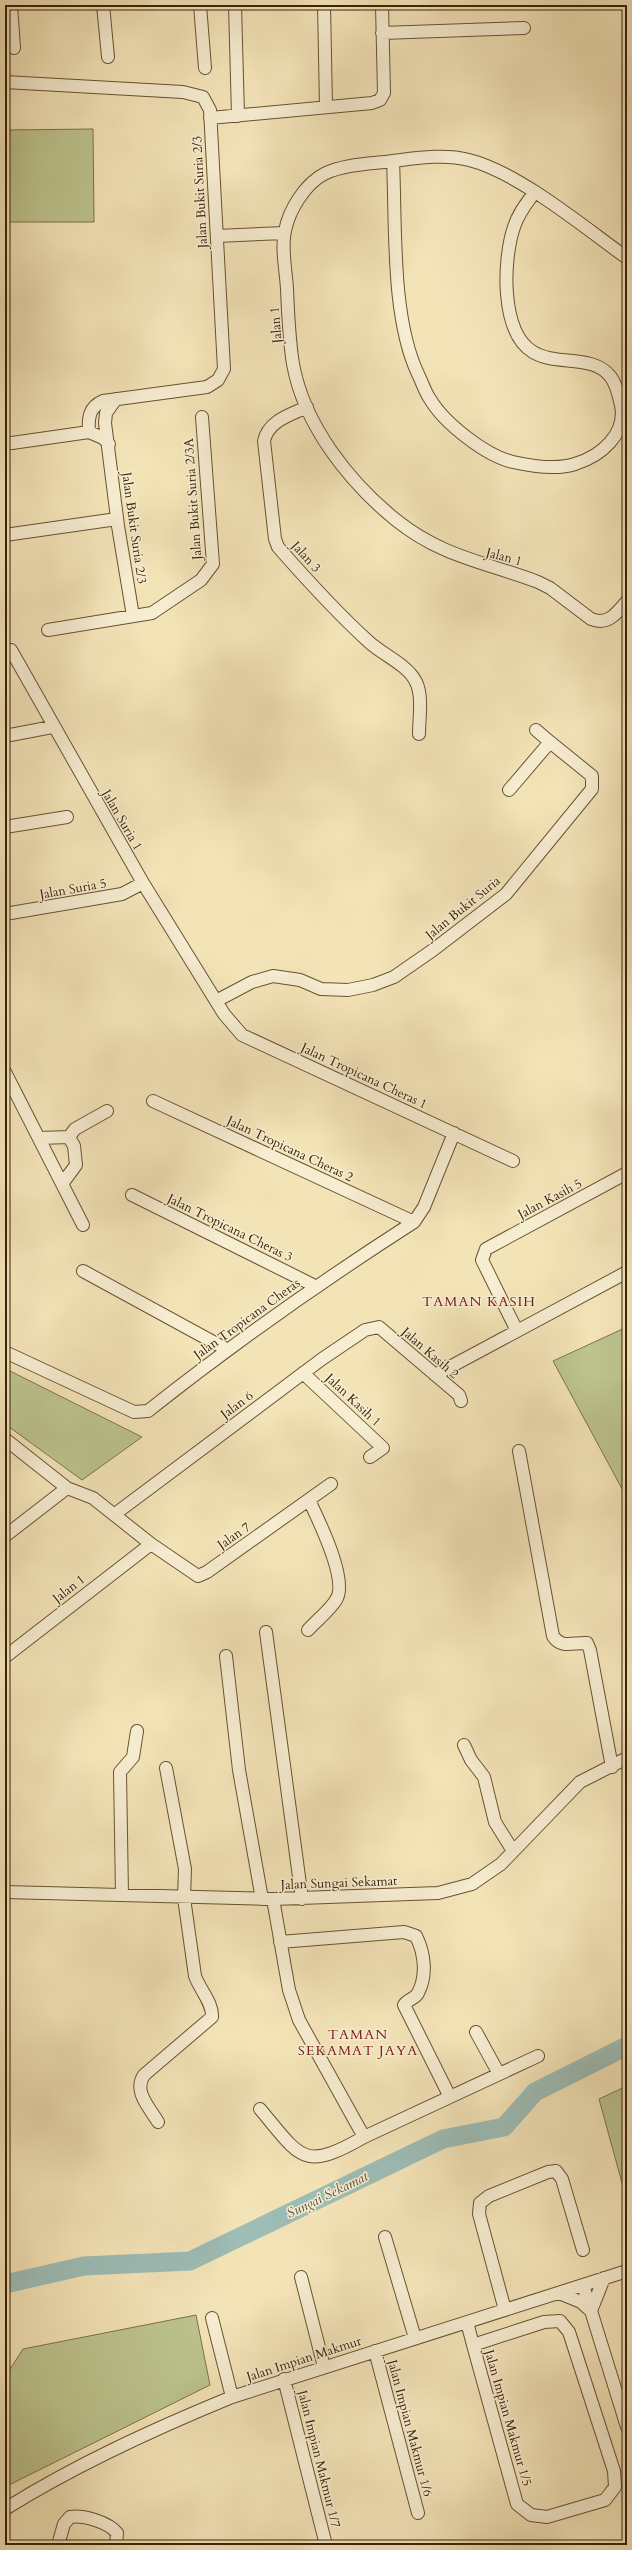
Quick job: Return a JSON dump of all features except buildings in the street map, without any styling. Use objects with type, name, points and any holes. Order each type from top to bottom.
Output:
[{"type":"street","points":[[11,5],[14,48]]},
{"type":"street","points":[[103,5],[108,57]]},
{"type":"street","points":[[200,5],[205,68]]},
{"type":"street","points":[[235,5],[238,116]]},
{"type":"street","points":[[324,5],[326,106]]},
{"type":"street","points":[[210,118],[326,106],[372,103],[380,100],[384,93],[382,5]]},
{"type":"street","points":[[382,33],[524,28]]},
{"type":"street","name":"Jalan Bukit Suria 2/3","points":[[5,82],[184,92],[203,97],[210,110],[224,369],[218,380],[207,387],[116,399],[95,404],[89,415],[89,432]]},
{"type":"street","name":"Jalan 1","points":[[627,258],[534,193],[502,173],[468,160],[432,157],[360,164],[324,174],[308,187],[292,209],[284,233],[294,366],[307,407],[327,444],[348,472],[376,502],[421,538],[450,554],[538,582],[598,622],[608,620],[627,601]]},
{"type":"street","points":[[393,161],[399,277],[404,332],[411,359],[430,400],[460,432],[486,450],[510,462],[537,466],[574,464],[597,454],[614,439],[623,417],[619,396],[611,376],[597,366],[552,360],[532,352],[519,337],[507,296],[507,267],[514,227],[522,209],[534,193]]},
{"type":"street","points":[[217,236],[284,233]]},
{"type":"street","name":"Jalan Bukit Suria 2/3","points":[[116,399],[106,413],[105,422],[109,444],[117,519],[133,616]]},
{"type":"street","name":"Jalan 3","points":[[307,407],[279,421],[266,431],[264,441],[275,539],[278,547],[317,590],[370,643],[406,671],[416,682],[419,696],[419,734]]},
{"type":"street","name":"Jalan Bukit Suria 2/3A","points":[[48,630],[152,613],[201,580],[212,564],[202,417]]},
{"type":"street","points":[[5,444],[89,432],[103,438],[109,444]]},
{"type":"street","points":[[5,535],[117,519]]},
{"type":"street","name":"Jalan Suria 1","points":[[8,650],[143,883],[216,1001]]},
{"type":"street","points":[[5,736],[52,727]]},
{"type":"street","points":[[509,790],[550,742],[536,730]]},
{"type":"street","name":"Jalan Bukit Suria","points":[[216,1001],[252,982],[273,976],[300,980],[322,989],[348,990],[373,985],[394,977],[433,950],[506,894],[592,789],[592,776],[550,742]]},
{"type":"street","points":[[5,827],[67,817]]},
{"type":"street","name":"Jalan Suria 5","points":[[5,914],[122,894],[143,883]]},
{"type":"street","name":"Jalan Tropicana Cheras 1","points":[[216,1001],[224,1014],[242,1035],[513,1161]]},
{"type":"street","points":[[5,1072],[83,1225]]},
{"type":"street","name":"Jalan Tropicana Cheras 2","points":[[153,1101],[414,1222]]},
{"type":"street","points":[[70,1137],[75,1129],[107,1111]]},
{"type":"street","name":"Jalan Tropicana Cheras","points":[[5,1352],[134,1412],[148,1411],[226,1350],[315,1286],[414,1222],[424,1207],[454,1133]]},
{"type":"street","points":[[39,1138],[70,1137]]},
{"type":"street","points":[[62,1184],[76,1165],[74,1146],[70,1137]]},
{"type":"street","name":"Jalan Kasih 5","points":[[517,1331],[482,1260],[486,1249],[627,1173]]},
{"type":"street","name":"Jalan Tropicana Cheras 3","points":[[132,1195],[315,1286]]},
{"type":"street","points":[[83,1271],[226,1350]]},
{"type":"street","points":[[435,1375],[627,1272]]},
{"type":"street","name":"Jalan 6","points":[[115,1514],[303,1373],[365,1330],[379,1327]]},
{"type":"street","name":"Jalan Kasih 2","points":[[379,1327],[458,1395],[461,1401]]},
{"type":"street","name":"Jalan Kasih 1","points":[[303,1373],[384,1448],[370,1457]]},
{"type":"street","points":[[5,1439],[67,1488],[93,1498],[151,1544]]},
{"type":"street","points":[[519,1451],[553,1636],[557,1642],[562,1644],[587,1643],[590,1650],[612,1767]]},
{"type":"street","name":"Jalan 7","points":[[151,1544],[198,1576],[207,1572],[331,1484]]},
{"type":"street","points":[[5,1536],[67,1488]]},
{"type":"street","points":[[308,1500],[326,1535],[339,1587],[337,1599],[308,1630]]},
{"type":"street","name":"Jalan 1","points":[[5,1657],[151,1544]]},
{"type":"street","points":[[266,1632],[302,1898]]},
{"type":"street","points":[[226,1656],[239,1770],[268,1899],[280,1942],[289,1990],[299,2020],[364,2137]]},
{"type":"street","points":[[122,1895],[120,1772],[133,1757],[137,1731]]},
{"type":"street","points":[[464,1745],[471,1760],[484,1777],[495,1822],[513,1851]]},
{"type":"street","name":"Jalan Sungai Sekamat","points":[[5,1892],[184,1898],[268,1899],[438,1893],[472,1884],[501,1864],[580,1782],[627,1758]]},
{"type":"street","points":[[158,2122],[140,2092],[139,2082],[144,2074],[212,2017],[213,2009],[199,1988],[195,1976],[184,1898],[185,1869],[166,1768]]},
{"type":"street","points":[[280,1942],[404,1932],[413,1934],[419,1943],[424,1972],[418,1993],[404,2005],[450,2097]]},
{"type":"street","points":[[476,2032],[499,2074]]},
{"type":"street","points":[[260,2109],[291,2147],[302,2154],[324,2156],[338,2152],[364,2137],[538,2056]]},
{"type":"street","points":[[505,2310],[479,2214],[480,2203],[489,2196],[548,2172],[556,2171],[562,2179],[583,2250]]},
{"type":"street","points":[[385,2237],[415,2338]]},
{"type":"street","name":"Jalan Impian Makmur","points":[[5,2509],[58,2476],[177,2419],[232,2397],[284,2379],[627,2271]]},
{"type":"street","points":[[301,2277],[324,2367]]},
{"type":"street","points":[[591,2311],[604,2278]]},
{"type":"street","points":[[583,2285],[627,2427]]},
{"type":"street","points":[[559,2292],[581,2302],[591,2311]]},
{"type":"street","points":[[212,2318],[232,2397]]},
{"type":"street","name":"Jalan Impian Makmur 1/5","points":[[467,2322],[473,2345],[517,2504],[531,2515],[547,2517],[605,2500],[615,2486],[614,2471],[569,2332],[560,2321],[544,2322],[473,2345]]},
{"type":"street","name":"Jalan Impian Makmur 1/6","points":[[375,2351],[418,2513]]},
{"type":"street","name":"Jalan Impian Makmur 1/7","points":[[284,2379],[326,2545]]},
{"type":"street","points":[[58,2545],[64,2524],[70,2517],[78,2516],[112,2527],[117,2533],[116,2545]]},
{"type":"green space","points":[[93,129],[94,222],[5,222],[5,130]]},
{"type":"green space","points":[[627,1327],[627,1498],[553,1361]]},
{"type":"green space","points":[[5,1369],[142,1437],[82,1480],[5,1424]]},
{"type":"green space","points":[[627,2086],[627,2201],[599,2099]]},
{"type":"green space","points":[[196,2315],[210,2385],[5,2487],[5,2377],[23,2349]]},
{"type":"waterway","name":"Sungai Sekamat","points":[[5,2284],[84,2266],[190,2261],[443,2139],[504,2127],[535,2092],[627,2046]]},
{"type":"district","name":"TAMAN KASIH","points":[[479,1301]]},
{"type":"district","name":"TAMAN SEKAMAT JAYA","points":[[358,2042]]}]
